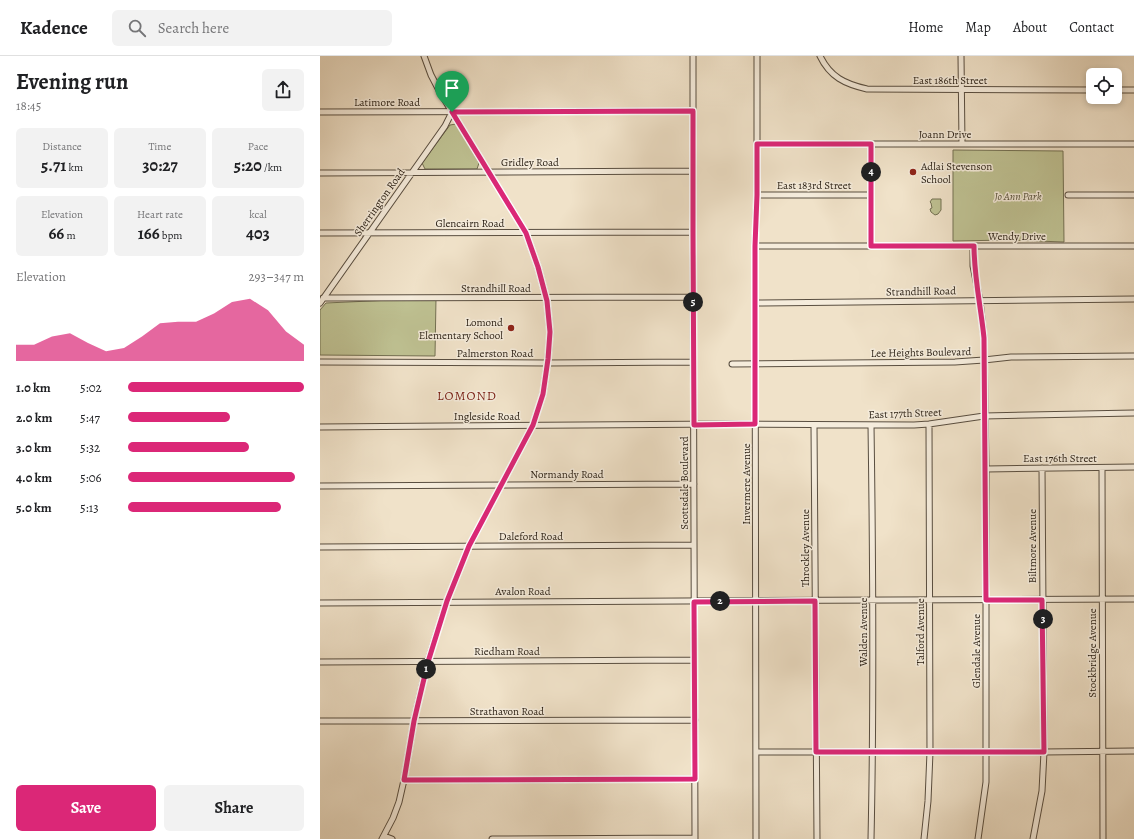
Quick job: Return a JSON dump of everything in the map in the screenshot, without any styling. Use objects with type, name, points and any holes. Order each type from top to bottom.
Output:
[{"type":"street","points":[[392,839],[383,837],[399,802],[414,721],[428,662],[447,601],[469,546],[533,425],[543,394],[550,332],[546,298],[538,267],[526,233],[438,88],[431,75],[424,56]]},
{"type":"street","name":"Scottsdale Boulevard","points":[[693,56],[695,839]]},
{"type":"street","name":"Invermere Avenue","points":[[756,839],[755,246],[757,195],[757,56]]},
{"type":"street","name":"East 186th Street","points":[[820,56],[831,72],[840,79],[852,86],[867,90],[1086,90]]},
{"type":"street","points":[[961,56],[962,144]]},
{"type":"street","points":[[1122,90],[1134,90]]},
{"type":"street","name":"Latimore Road","points":[[320,112],[693,111]]},
{"type":"street","name":"Sherrington Road","points":[[322,301],[445,126],[452,112]]},
{"type":"street","name":"Joann Drive","points":[[757,144],[1134,144]]},
{"type":"street","points":[[871,144],[871,246]]},
{"type":"street","name":"Gridley Road","points":[[320,173],[693,171]]},
{"type":"street","points":[[1068,195],[1134,194]]},
{"type":"street","name":"East 183rd Street","points":[[757,195],[871,195]]},
{"type":"street","name":"Glencairn Road","points":[[320,234],[693,232]]},
{"type":"street","name":"Wendy Drive","points":[[755,246],[1134,246]]},
{"type":"street","name":"Glendale Avenue","points":[[974,246],[974,266],[980,300],[984,338],[986,468],[987,752],[986,782],[978,839]]},
{"type":"street","name":"Strandhill Road","points":[[322,301],[693,297]]},
{"type":"street","name":"Strandhill Road","points":[[755,303],[1134,299]]},
{"type":"street","name":"Lee Heights Boulevard","points":[[732,364],[929,362],[984,360],[1011,357],[1134,356]]},
{"type":"street","name":"Palmerston Road","points":[[320,362],[693,362]]},
{"type":"street","name":"East 177th Street","points":[[725,424],[929,424],[984,416],[1134,413]]},
{"type":"street","name":"Ingleside Road","points":[[320,427],[725,424]]},
{"type":"street","name":"Talford Avenue","points":[[924,839],[928,801],[930,752],[929,424]]},
{"type":"street","name":"Throckley Avenue","points":[[814,425],[817,839]]},
{"type":"street","name":"Walden Avenue","points":[[871,425],[873,600],[872,839]]},
{"type":"street","name":"East 176th Street","points":[[986,468],[1134,468]]},
{"type":"street","name":"Biltmore Avenue","points":[[1033,839],[1042,791],[1044,752],[1042,468]]},
{"type":"street","name":"Stockbridge Avenue","points":[[1102,468],[1103,839]]},
{"type":"street","name":"Normandy Road","points":[[320,486],[694,484]]},
{"type":"street","name":"Daleford Road","points":[[320,547],[694,545]]},
{"type":"street","name":"Avalon Road","points":[[320,603],[447,601],[694,602],[1134,599]]},
{"type":"street","name":"Riedham Road","points":[[320,662],[694,660]]},
{"type":"street","name":"Strathavon Road","points":[[320,721],[695,720]]},
{"type":"street","points":[[756,752],[1134,751]]},
{"type":"street","points":[[404,780],[695,779]]},
{"type":"street","points":[[492,839],[695,839]]},
{"type":"green space","points":[[456,124],[479,163],[477,169],[425,169],[422,163],[450,125]]},
{"type":"green space","name":"Jo Ann Park","points":[[953,150],[1063,151],[1064,242],[1009,240],[953,241]]},
{"type":"green space","points":[[932,199],[941,199],[941,210],[935,215],[930,209],[932,208],[930,202]]},
{"type":"green space","points":[[436,298],[435,356],[320,355],[320,310],[326,303]]},
{"type":"place","name":"Adlai Stevenson School","points":[[913,172]]},
{"type":"place","name":"Lomond Elementary School","points":[[511,328]]},
{"type":"district","name":"LOMOND","points":[[467,395]]},
{"type":"route","points":[[693,111],[694,425],[755,424],[755,246],[757,144],[871,144],[871,246],[974,246],[974,266],[984,338],[986,600],[1042,600],[1044,752],[816,752],[815,601],[694,602],[695,779],[404,780],[414,721],[428,662],[447,601],[469,546],[533,425],[543,394],[550,332],[547,301],[538,267],[526,233],[452,112],[693,111]]}]
